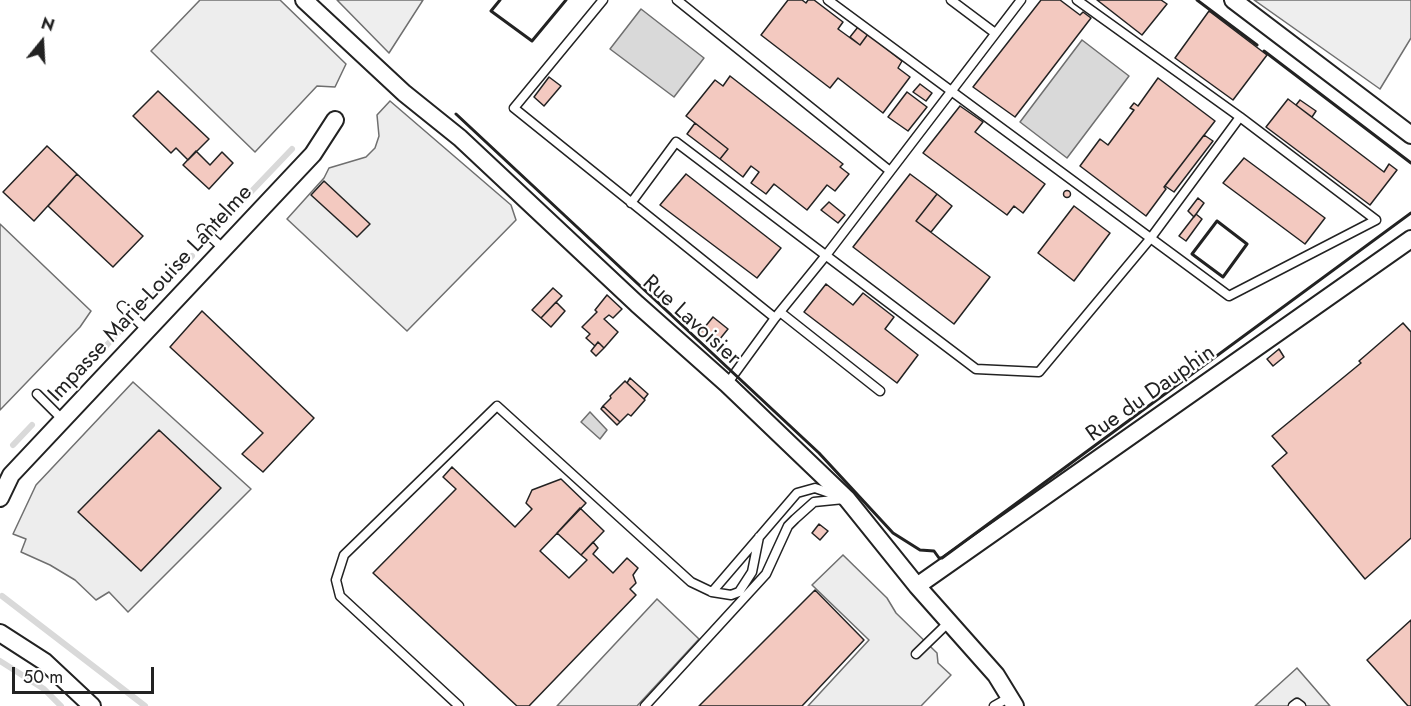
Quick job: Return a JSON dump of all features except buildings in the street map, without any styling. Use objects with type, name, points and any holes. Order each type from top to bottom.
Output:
[{"type":"street","name":"Rue Lavoisier","points":[[304,0],[404,93],[460,138],[637,304],[727,384],[847,499],[917,586],[996,675],[1012,701]]},
{"type":"street","points":[[1233,0],[1411,135]]},
{"type":"street","name":"Impasse Marie-Louise Lantelme","points":[[0,498],[11,475],[313,154],[335,120]]},
{"type":"street","name":"Rue du Dauphin","points":[[917,586],[1411,239]]},
{"type":"street","points":[[0,633],[45,662],[92,706]]},
{"type":"lane","points":[[603,0],[514,108],[631,203],[880,391]]},
{"type":"lane","points":[[677,0],[890,171]]},
{"type":"lane","points":[[828,0],[1229,296],[1376,220],[1240,117],[1077,0]]},
{"type":"lane","points":[[951,0],[995,33]]},
{"type":"lane","points":[[727,384],[777,315],[827,254],[1021,0]]},
{"type":"lane","points":[[631,203],[676,142],[976,369],[1039,372],[1150,239],[1240,117]]},
{"type":"lane","points":[[202,229],[224,249]]},
{"type":"lane","points":[[122,306],[147,330]]},
{"type":"lane","points":[[37,394],[63,420]]},
{"type":"lane","points":[[459,706],[340,596],[336,580],[344,555],[497,406],[691,582],[712,592],[731,595],[739,592],[752,572],[760,534]]},
{"type":"lane","points":[[712,592],[797,493],[815,488],[847,499]]},
{"type":"lane","points":[[645,706],[766,574],[788,526],[814,502],[847,499]]},
{"type":"lane","points":[[916,654],[949,622]]},
{"type":"lane","points":[[994,706],[1012,701]]},
{"type":"lane","points":[[1293,706],[1297,703],[1300,706]]},
{"type":"shaded area","points":[[200,0],[280,0],[346,64],[335,87],[317,86],[255,152],[151,51]]},
{"type":"shaded area","points":[[337,0],[423,0],[389,53]]},
{"type":"shaded area","points":[[1254,0],[1411,0],[1411,38],[1380,89]]},
{"type":"shaded area","points":[[641,9],[704,58],[674,97],[610,49]]},
{"type":"shaded area","points":[[1082,40],[1129,76],[1067,158],[1020,122]]},
{"type":"shaded area","points":[[390,101],[511,205],[516,220],[407,331],[287,219],[324,178],[329,168],[366,157],[375,148],[379,136],[377,115]]},
{"type":"shaded area","points":[[0,224],[91,311],[80,327],[0,410]]},
{"type":"shaded area","points":[[133,382],[251,489],[128,612],[109,592],[96,600],[75,580],[50,565],[21,552],[26,539],[13,534],[36,485]]},
{"type":"shaded area","points":[[590,412],[607,430],[600,439],[581,422]]},
{"type":"shaded area","points":[[843,555],[887,598],[896,613],[937,653],[938,663],[951,675],[921,706],[808,706],[869,640],[812,585]]},
{"type":"shaded area","points":[[657,599],[699,639],[637,706],[557,706]]},
{"type":"shaded area","points":[[1297,668],[1330,706],[1255,706]]},
{"type":"waterway","points":[[226,218],[292,149]]},
{"type":"waterway","points":[[152,297],[192,256]]},
{"type":"waterway","points":[[66,389],[118,333]]},
{"type":"waterway","points":[[13,445],[32,425]]},
{"type":"waterway","points":[[2,596],[145,706]]},
{"type":"waterway","points":[[0,661],[44,689],[61,706]]},
{"type":"wall","points":[[500,0],[491,11],[532,41],[566,0]]},
{"type":"wall","points":[[1197,0],[1257,45]]},
{"type":"wall","points":[[1264,51],[1411,163]]},
{"type":"wall","points":[[456,114],[819,453],[893,533],[920,550],[934,551],[939,558],[1411,213]]},
{"type":"wall","points":[[1217,221],[1247,244],[1223,277],[1192,254],[1217,221]]}]
